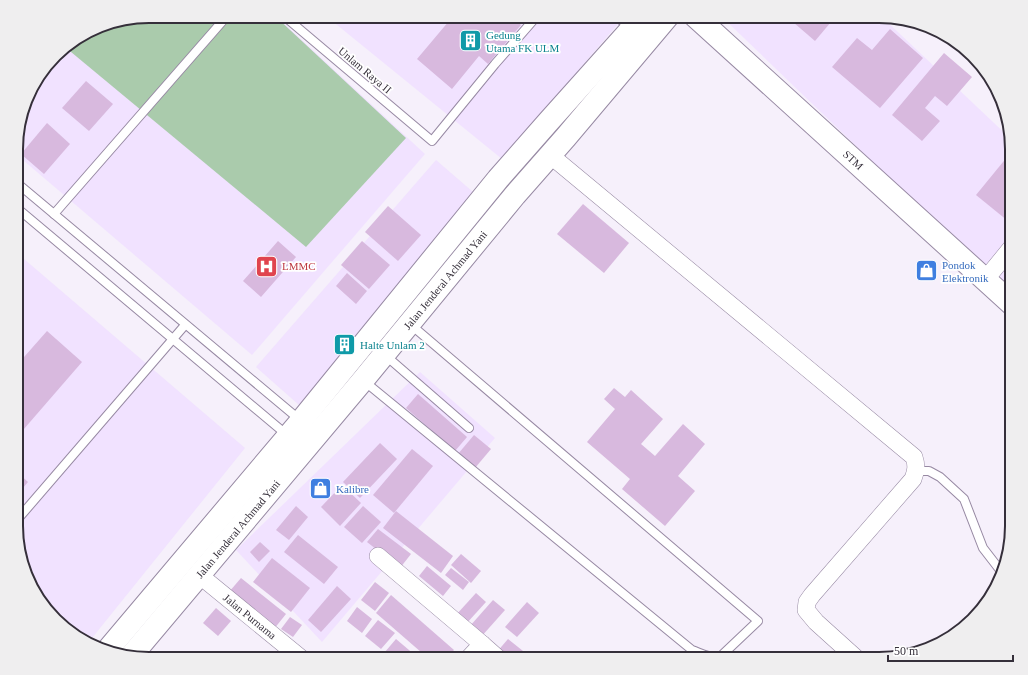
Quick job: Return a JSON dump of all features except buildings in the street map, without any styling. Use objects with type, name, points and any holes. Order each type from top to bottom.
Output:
[{"type":"main road","name":"Jalan Jenderal Achmad Yani","points":[[111,646],[294,428],[498,179],[549,121],[629,23]]},
{"type":"main road","name":"Jalan Jenderal Achmad Yani","points":[[134,651],[410,324],[515,195],[662,23]]},
{"type":"main road","name":"STM","points":[[704,23],[1005,298]]},
{"type":"main road","points":[[549,121],[566,137]]},
{"type":"main road","points":[[498,179],[515,195]]},
{"type":"street","points":[[550,155],[914,457],[917,464],[913,479],[807,602],[806,610],[811,616],[850,652]]},
{"type":"street","points":[[985,280],[1005,256]]},
{"type":"street","points":[[378,556],[491,652]]},
{"type":"street","name":"Jalan Purnama","points":[[198,574],[293,652]]},
{"type":"street","points":[[475,652],[482,644]]},
{"type":"lane","points":[[54,214],[221,23]]},
{"type":"lane","name":"Unlam Raya II","points":[[292,23],[432,141],[494,64],[531,23]]},
{"type":"lane","points":[[23,188],[185,325],[294,428]]},
{"type":"lane","points":[[23,213],[172,339],[294,428]]},
{"type":"lane","points":[[410,324],[758,621],[725,652]]},
{"type":"lane","points":[[23,513],[185,325]]},
{"type":"lane","points":[[384,355],[469,428]]},
{"type":"lane","points":[[363,380],[692,650],[698,652]]},
{"type":"lane","points":[[916,471],[929,471],[940,477],[964,498],[983,548],[998,567]]},
{"type":"shaded area","points":[[284,23],[425,154],[252,355],[23,160],[24,132],[27,116],[40,86],[49,72],[66,54],[93,36],[116,27],[132,24]]},
{"type":"shaded area","points":[[335,23],[619,23],[502,159]]},
{"type":"shaded area","points":[[728,23],[889,24],[1004,132],[1005,289]]},
{"type":"shaded area","points":[[436,160],[480,198],[299,405],[256,367]]},
{"type":"shaded area","points":[[23,258],[245,448],[92,638],[72,626],[60,615],[44,596],[36,582],[27,559],[24,543]]},
{"type":"shaded area","points":[[420,372],[495,438],[322,642],[236,550]]},
{"type":"green space","points":[[283,23],[406,138],[306,247],[70,51],[93,36],[116,27],[132,24]]},
{"type":"place","name":"Gedung Utama FK ULM","points":[[470,41]]},
{"type":"place","name":"LMMC","points":[[266,266]]},
{"type":"place","name":"Pondok Elektronik","points":[[927,271]]},
{"type":"place","name":"Halte Unlam 2","points":[[345,345]]},
{"type":"place","name":"Kalibre","points":[[320,489]]}]
